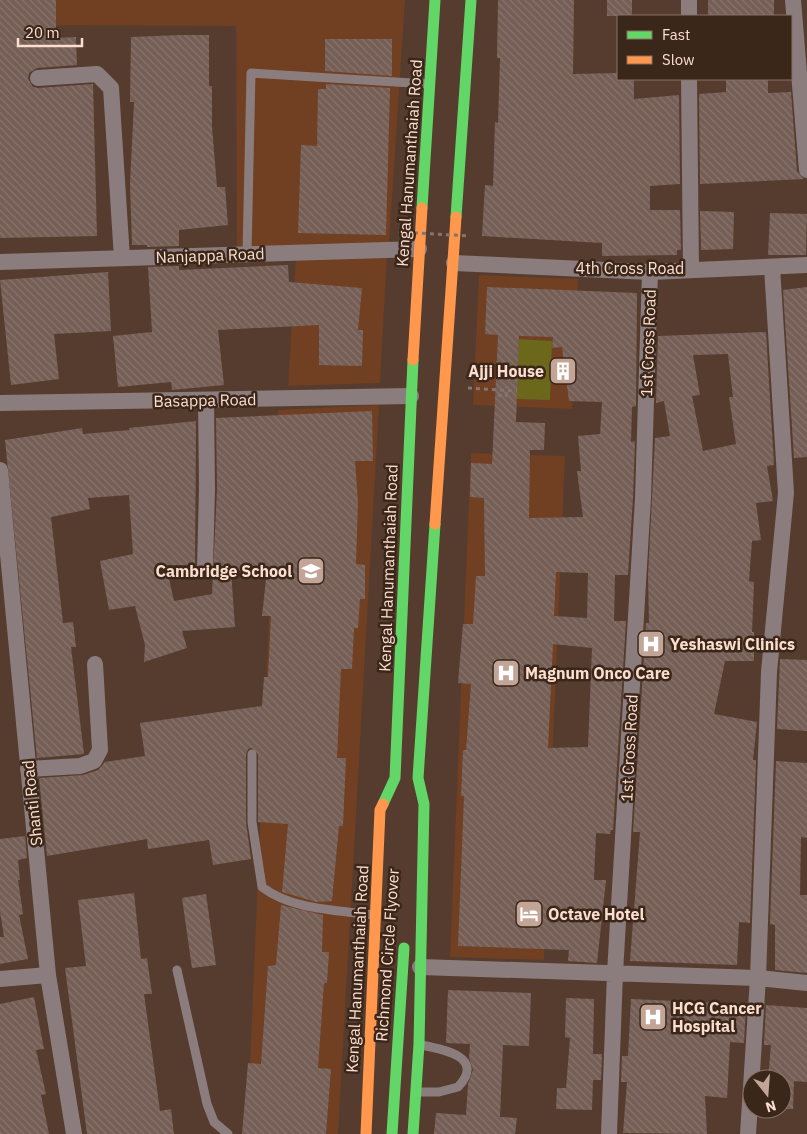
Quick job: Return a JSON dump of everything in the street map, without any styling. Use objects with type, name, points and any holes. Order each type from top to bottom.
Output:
[{"type":"main road","name":"Kengal Hanumanthaiah Road","points":[[366,1134],[380,810],[395,778],[411,396],[435,0]]},
{"type":"main road","points":[[411,835],[418,778],[471,0]]},
{"type":"main road","points":[[395,778],[397,798]]},
{"type":"main road","points":[[413,1134],[419,1044],[424,804],[418,778]]},
{"type":"main road","name":"Richmond Circle Flyover","points":[[392,1134],[405,935]]},
{"type":"main road","name":"Richmond Circle Flyover","points":[[384,1078],[387,1020]]},
{"type":"street","points":[[689,0],[689,15]]},
{"type":"street","points":[[793,0],[807,170]]},
{"type":"street","points":[[38,78],[97,74],[110,88],[122,258]]},
{"type":"street","points":[[689,80],[691,269]]},
{"type":"street","name":"Nanjappa Road","points":[[0,262],[419,249]]},
{"type":"street","name":"4th Cross Road","points":[[454,263],[650,272],[807,265]]},
{"type":"street","points":[[748,1134],[758,978],[769,672],[786,493],[772,267]]},
{"type":"street","name":"1st Cross Road","points":[[609,1134],[615,973],[643,498],[650,272]]},
{"type":"street","name":"Basappa Road","points":[[0,403],[411,396]]},
{"type":"street","points":[[204,567],[207,489],[206,400]]},
{"type":"street","name":"Shanti Road","points":[[0,470],[3,543],[12,599],[48,975],[74,1134]]},
{"type":"street","points":[[0,580],[12,599]]},
{"type":"street","points":[[28,769],[80,766],[94,761],[100,750],[95,664]]},
{"type":"street","points":[[420,967],[758,978],[807,983]]},
{"type":"street","points":[[0,979],[48,975]]},
{"type":"lane","points":[[247,253],[251,73],[431,84]]},
{"type":"lane","points":[[252,754],[252,822],[262,886],[274,896],[294,904],[376,916]]},
{"type":"lane","points":[[177,970],[207,1104],[214,1122],[228,1134]]},
{"type":"lane","points":[[416,1092],[440,1092],[458,1087],[466,1074],[465,1064],[460,1056],[453,1052],[419,1044]]},
{"type":"path","points":[[398,232],[470,236]]},
{"type":"path","points":[[507,387],[507,395]]},
{"type":"path","points":[[467,388],[517,391]]},
{"type":"path","points":[[498,389],[498,394],[507,395]]},
{"type":"path","points":[[498,395],[507,395]]},
{"type":"shaded area","points":[[0,0],[405,0],[389,243],[237,247],[236,26],[0,25]]},
{"type":"shaded area","points":[[387,254],[380,383],[288,386],[296,256]]},
{"type":"shaded area","points":[[479,275],[578,279],[572,409],[473,405]]},
{"type":"shaded area","points":[[519,339],[552,341],[550,400],[516,399]]},
{"type":"shaded area","points":[[379,405],[338,1134],[247,1134],[278,410]]},
{"type":"shaded area","points":[[471,453],[565,456],[544,960],[450,957]]},
{"type":"building","points":[[0,0],[56,0],[56,38],[76,37],[77,65],[37,68],[29,73],[28,79],[33,87],[38,88],[93,84],[97,236],[0,238]]},
{"type":"building","points":[[498,0],[574,0],[573,74],[617,73],[617,80],[634,80],[634,99],[679,95],[680,184],[650,186],[650,210],[680,210],[681,250],[677,250],[677,255],[602,256],[602,243],[482,236],[485,185],[493,186],[495,122],[498,123],[500,58],[497,58]]},
{"type":"building","points":[[607,0],[632,0],[632,15],[607,16]]},
{"type":"building","points":[[708,0],[774,0],[774,15],[708,15]]},
{"type":"building","points":[[209,35],[209,86],[212,86],[212,127],[217,187],[225,187],[228,225],[179,230],[179,246],[147,247],[147,245],[132,245],[130,184],[134,102],[130,102],[131,37]]},
{"type":"building","points":[[325,39],[392,39],[392,76],[325,71]]},
{"type":"building","points":[[726,80],[768,80],[768,93],[791,92],[797,171],[804,179],[700,184],[699,94],[726,92]]},
{"type":"building","points":[[326,84],[390,88],[386,235],[298,233],[301,145],[317,146],[318,89],[326,89]]},
{"type":"building","points":[[700,211],[734,212],[733,249],[701,250]]},
{"type":"building","points":[[770,213],[807,214],[806,255],[768,255]]},
{"type":"building","points":[[288,265],[289,282],[362,288],[358,330],[363,330],[362,366],[319,365],[319,325],[218,330],[224,385],[172,390],[171,382],[118,387],[113,336],[152,332],[148,267],[179,266],[179,270]]},
{"type":"building","points":[[108,272],[111,331],[54,334],[59,379],[11,385],[0,280]]},
{"type":"building","points":[[487,287],[637,293],[636,406],[632,407],[631,442],[635,441],[628,575],[615,575],[614,621],[626,621],[613,830],[611,830],[610,834],[596,833],[594,880],[606,880],[597,963],[568,961],[569,950],[458,946],[464,796],[461,796],[463,750],[466,750],[471,684],[458,683],[463,624],[473,624],[476,576],[485,576],[484,498],[470,497],[471,463],[492,464],[498,335],[485,334]],"holes":[[[519,336],[553,337],[552,348],[562,347],[569,401],[602,402],[600,434],[578,436],[581,471],[577,471],[583,517],[529,518],[530,450],[544,450],[545,423],[516,422]],[[556,572],[588,573],[587,618],[554,616]],[[553,644],[592,648],[588,747],[548,748]]]},
{"type":"building","points":[[807,287],[807,457],[794,458],[783,290]]},
{"type":"building","points":[[766,332],[774,465],[767,466],[773,501],[756,503],[761,540],[752,541],[749,581],[754,582],[752,632],[754,632],[754,661],[725,661],[714,714],[757,722],[753,760],[756,760],[750,923],[739,922],[737,965],[630,961],[640,832],[633,832],[646,623],[649,623],[648,576],[655,438],[670,436],[664,401],[656,403],[658,336]],"holes":[[[728,354],[733,397],[729,397],[736,444],[703,451],[692,396],[700,395],[693,355]]]},
{"type":"building","points":[[372,411],[373,461],[355,461],[358,502],[356,564],[365,565],[365,599],[360,599],[358,628],[354,628],[352,669],[341,669],[337,758],[346,758],[343,826],[339,826],[332,901],[316,902],[282,892],[288,824],[258,822],[258,754],[252,748],[248,749],[246,754],[246,822],[251,859],[213,865],[209,840],[148,849],[147,839],[47,856],[39,778],[83,775],[98,770],[105,762],[145,756],[140,723],[262,706],[264,677],[268,677],[271,616],[262,616],[267,570],[231,571],[235,627],[182,631],[187,648],[144,662],[145,645],[135,606],[109,610],[100,561],[133,554],[129,495],[88,498],[90,509],[51,517],[63,623],[73,622],[76,647],[71,647],[84,754],[37,758],[5,440],[82,428],[83,434],[196,421],[195,565],[166,565],[174,601],[212,594],[217,489],[216,418]]},
{"type":"building","points":[[780,659],[807,660],[807,731],[777,729]]},
{"type":"building","points":[[776,761],[807,763],[807,838],[801,837],[800,895],[807,895],[807,973],[775,970],[775,925],[770,924]]},
{"type":"building","points":[[25,836],[27,858],[18,860],[20,880],[18,880],[23,914],[19,915],[28,959],[0,964],[0,937],[4,937],[0,912],[0,839]]},
{"type":"building","points":[[134,893],[141,959],[147,958],[152,994],[144,994],[160,1111],[171,1109],[174,1134],[87,1134],[65,968],[86,966],[78,900]]},
{"type":"building","points":[[206,894],[216,965],[192,968],[182,898]]},
{"type":"building","points":[[281,905],[323,915],[322,952],[329,952],[327,983],[324,983],[318,1068],[331,1069],[326,1134],[242,1134],[248,1063],[261,1064],[268,966],[276,965]]},
{"type":"building","points":[[448,990],[531,993],[529,1046],[503,1045],[500,1117],[517,1118],[515,1134],[434,1134],[436,1113],[466,1115],[468,1084],[473,1070],[469,1058],[470,1044],[446,1043]]},
{"type":"building","points":[[34,997],[44,1049],[36,1050],[46,1094],[41,1095],[49,1134],[0,1134],[0,1004]]},
{"type":"building","points":[[566,998],[594,999],[593,1054],[602,1054],[601,1080],[593,1080],[592,1110],[556,1109],[557,1088],[566,1088],[570,1038],[565,1037]]},
{"type":"building","points":[[631,999],[746,1004],[744,1043],[730,1042],[727,1098],[705,1096],[707,1134],[623,1133],[627,1082],[621,1082],[622,1056],[628,1056]]},
{"type":"building","points":[[766,1005],[807,1008],[807,1082],[794,1081],[793,1109],[792,1069],[769,1069],[771,1045],[764,1045]]},
{"type":"traffic: fast","points":[[422,208],[435,0]]},
{"type":"traffic: fast","points":[[456,217],[471,0]]},
{"type":"traffic: fast","points":[[383,804],[395,778],[413,360]]},
{"type":"traffic: fast","points":[[413,1134],[419,1044],[424,804],[418,778],[435,524]]},
{"type":"traffic: fast","points":[[392,1134],[404,948]]},
{"type":"traffic: slow","points":[[413,360],[422,208]]},
{"type":"traffic: slow","points":[[435,524],[456,217]]},
{"type":"traffic: slow","points":[[366,1134],[380,810],[383,804]]},
{"type":"place","name":"Ajji House","points":[[563,371]]},
{"type":"place","name":"Cambridge School","points":[[311,571]]},
{"type":"place","name":"Yeshaswi Clinics","points":[[651,644]]},
{"type":"place","name":"Magnum Onco Care","points":[[506,673]]},
{"type":"place","name":"Octave Hotel","points":[[529,914]]},
{"type":"place","name":"HCG Cancer Hospital","points":[[653,1017]]}]
